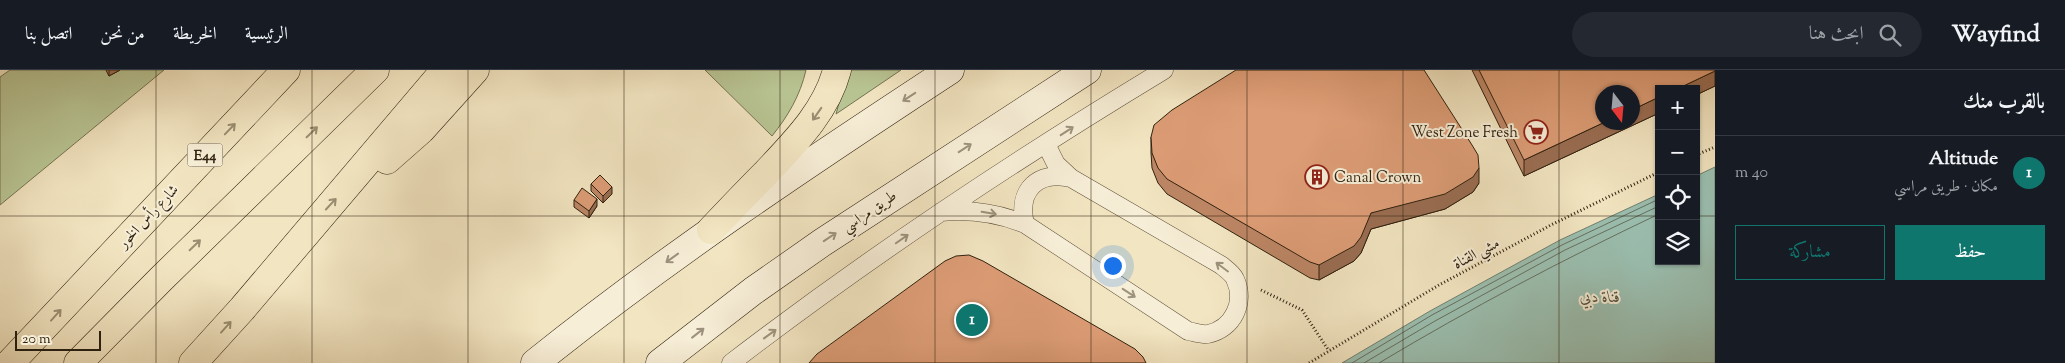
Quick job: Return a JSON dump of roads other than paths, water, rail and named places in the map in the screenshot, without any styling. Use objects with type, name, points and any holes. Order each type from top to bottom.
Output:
[{"type":"highway","name":"شارع رأس الخور","points":[[10,363],[286,70]]},
{"type":"highway","points":[[78,363],[161,279],[375,70]]},
{"type":"highway","points":[[193,363],[242,309],[316,220],[357,176],[445,70]]},
{"type":"highway","points":[[357,176],[391,157],[407,144],[474,70]]},
{"type":"highway","points":[[711,230],[800,138],[822,107],[834,82],[837,70]]},
{"type":"street","points":[[535,363],[635,284],[711,230],[950,70]]},
{"type":"street","name":"طريق مراسي","points":[[660,363],[753,291],[815,247],[1087,70]]},
{"type":"lane","points":[[731,363],[941,212],[1164,70]]},
{"type":"lane","points":[[941,212],[975,211],[1009,218],[1025,224],[1188,331],[1207,334],[1224,328],[1236,314],[1240,296],[1235,278],[1221,265],[1071,178],[1056,164],[1046,144]]},
{"type":"lane","points":[[1025,224],[1022,212],[1023,201],[1037,181],[1048,176],[1060,175],[1071,178]]},
{"type":"water","name":"قناة دبي","points":[[1715,167],[1715,363],[1342,363],[1430,311],[1560,240],[1655,196],[1655,265],[1700,265],[1700,174]]},
{"type":"place","name":"West Zone Fresh","points":[[1536,132]]},
{"type":"place","name":"Canal Crown","points":[[1317,177]]},
{"type":"place","name":"Altitude","points":[[972,320]]}]
